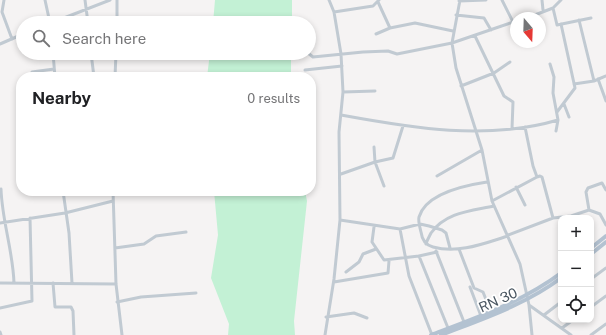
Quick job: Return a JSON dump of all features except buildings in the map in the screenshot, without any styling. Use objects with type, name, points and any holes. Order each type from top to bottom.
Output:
[{"type":"main road","points":[[594,246],[606,236]]},
{"type":"main road","points":[[594,252],[606,242]]},
{"type":"main road","name":"RN 30","points":[[431,335],[527,298],[558,275]]},
{"type":"main road","name":"RN 30","points":[[441,335],[546,290],[558,280]]},
{"type":"street","points":[[4,0],[2,12],[12,39]]},
{"type":"street","points":[[45,0],[49,16]]},
{"type":"street","points":[[85,0],[87,16]]},
{"type":"street","points":[[70,16],[110,0]]},
{"type":"street","points":[[117,0],[117,16]]},
{"type":"street","points":[[325,335],[326,317],[334,282],[340,220],[341,174],[339,132],[343,92],[341,54],[334,12],[329,0]]},
{"type":"street","points":[[486,0],[460,1],[456,15],[452,43],[456,68],[461,86],[482,150],[487,182],[492,201],[520,264],[529,305],[532,335]]},
{"type":"street","points":[[502,0],[510,15]]},
{"type":"street","points":[[542,0],[543,10]]},
{"type":"street","points":[[539,12],[553,8],[561,0]]},
{"type":"street","points":[[334,12],[374,6],[378,1],[390,28]]},
{"type":"street","points":[[553,8],[556,24],[592,18]]},
{"type":"street","points":[[456,15],[484,18],[491,30]]},
{"type":"street","points":[[579,20],[596,80],[606,101]]},
{"type":"street","points":[[376,34],[390,28],[415,23],[453,31]]},
{"type":"street","points":[[316,57],[388,51],[397,54],[452,43],[510,23]]},
{"type":"street","points":[[556,112],[564,104],[575,88],[561,24]]},
{"type":"street","points":[[475,36],[504,96],[513,102]]},
{"type":"street","points":[[0,44],[16,37]]},
{"type":"street","points":[[53,60],[54,72]]},
{"type":"street","points":[[92,60],[93,72]]},
{"type":"street","points":[[115,72],[116,60]]},
{"type":"street","points":[[461,86],[494,73],[510,62]]},
{"type":"street","points":[[550,64],[554,77],[553,93],[558,120],[556,131]]},
{"type":"street","points":[[305,70],[342,66]]},
{"type":"street","points":[[32,72],[54,69]]},
{"type":"street","points":[[574,84],[596,80],[606,76]]},
{"type":"street","points":[[343,92],[375,91]]},
{"type":"street","points":[[512,129],[513,97]]},
{"type":"street","points":[[564,104],[569,117]]},
{"type":"street","points":[[341,115],[403,126],[476,132],[512,129],[558,120]]},
{"type":"street","points":[[341,174],[374,162],[391,160],[394,156],[403,126]]},
{"type":"street","points":[[525,127],[531,160],[537,177]]},
{"type":"street","points":[[374,147],[374,162],[384,186]]},
{"type":"street","points":[[437,176],[482,150]]},
{"type":"street","points":[[492,201],[516,187],[540,176],[542,178],[553,218]]},
{"type":"street","points":[[464,322],[436,250],[426,244],[422,238],[420,216],[430,200],[466,185],[487,182]]},
{"type":"street","points":[[589,210],[586,192],[588,188],[602,183],[606,190]]},
{"type":"street","points":[[516,187],[525,205]]},
{"type":"street","points":[[1,189],[5,222],[13,260],[14,283]]},
{"type":"street","points":[[63,196],[72,283]]},
{"type":"street","points":[[113,196],[117,302],[122,335]]},
{"type":"street","points":[[0,223],[65,213],[113,201]]},
{"type":"street","points":[[426,244],[434,228],[447,217],[494,206]]},
{"type":"street","points":[[374,227],[371,240],[384,260],[389,261],[419,256],[436,250],[450,248],[459,249],[508,236],[553,218],[571,216],[589,210],[600,214],[606,225]]},
{"type":"street","points":[[0,308],[32,301],[30,218]]},
{"type":"street","points":[[340,220],[374,227],[400,229],[420,224],[442,230],[446,233],[450,248]]},
{"type":"street","points":[[400,229],[407,257],[409,276],[431,335]]},
{"type":"street","points":[[115,248],[144,244],[156,236],[186,232]]},
{"type":"street","points":[[346,272],[359,262],[363,254],[376,249]]},
{"type":"street","points":[[459,249],[474,288],[483,292],[491,312]]},
{"type":"street","points":[[419,256],[448,328]]},
{"type":"street","points":[[334,282],[388,273],[389,261]]},
{"type":"street","points":[[594,277],[606,268]]},
{"type":"street","points":[[0,283],[116,284]]},
{"type":"street","points":[[53,283],[55,307],[71,307],[73,311],[74,335]]},
{"type":"street","points":[[470,287],[481,316]]},
{"type":"street","points":[[117,302],[141,297],[196,294]]},
{"type":"street","points":[[594,305],[606,296]]},
{"type":"street","points":[[544,314],[558,304]]},
{"type":"street","points":[[529,305],[544,314],[571,335]]},
{"type":"street","points":[[326,317],[354,313],[367,318]]},
{"type":"street","points":[[562,328],[569,323]]},
{"type":"street","points":[[591,335],[606,324]]},
{"type":"green space","points":[[215,0],[292,0],[292,16],[214,16]]},
{"type":"green space","points":[[209,60],[291,60],[291,72],[208,72]]},
{"type":"green space","points":[[214,196],[306,196],[307,201],[294,321],[295,335],[228,335],[229,324],[211,278],[218,235]]}]
